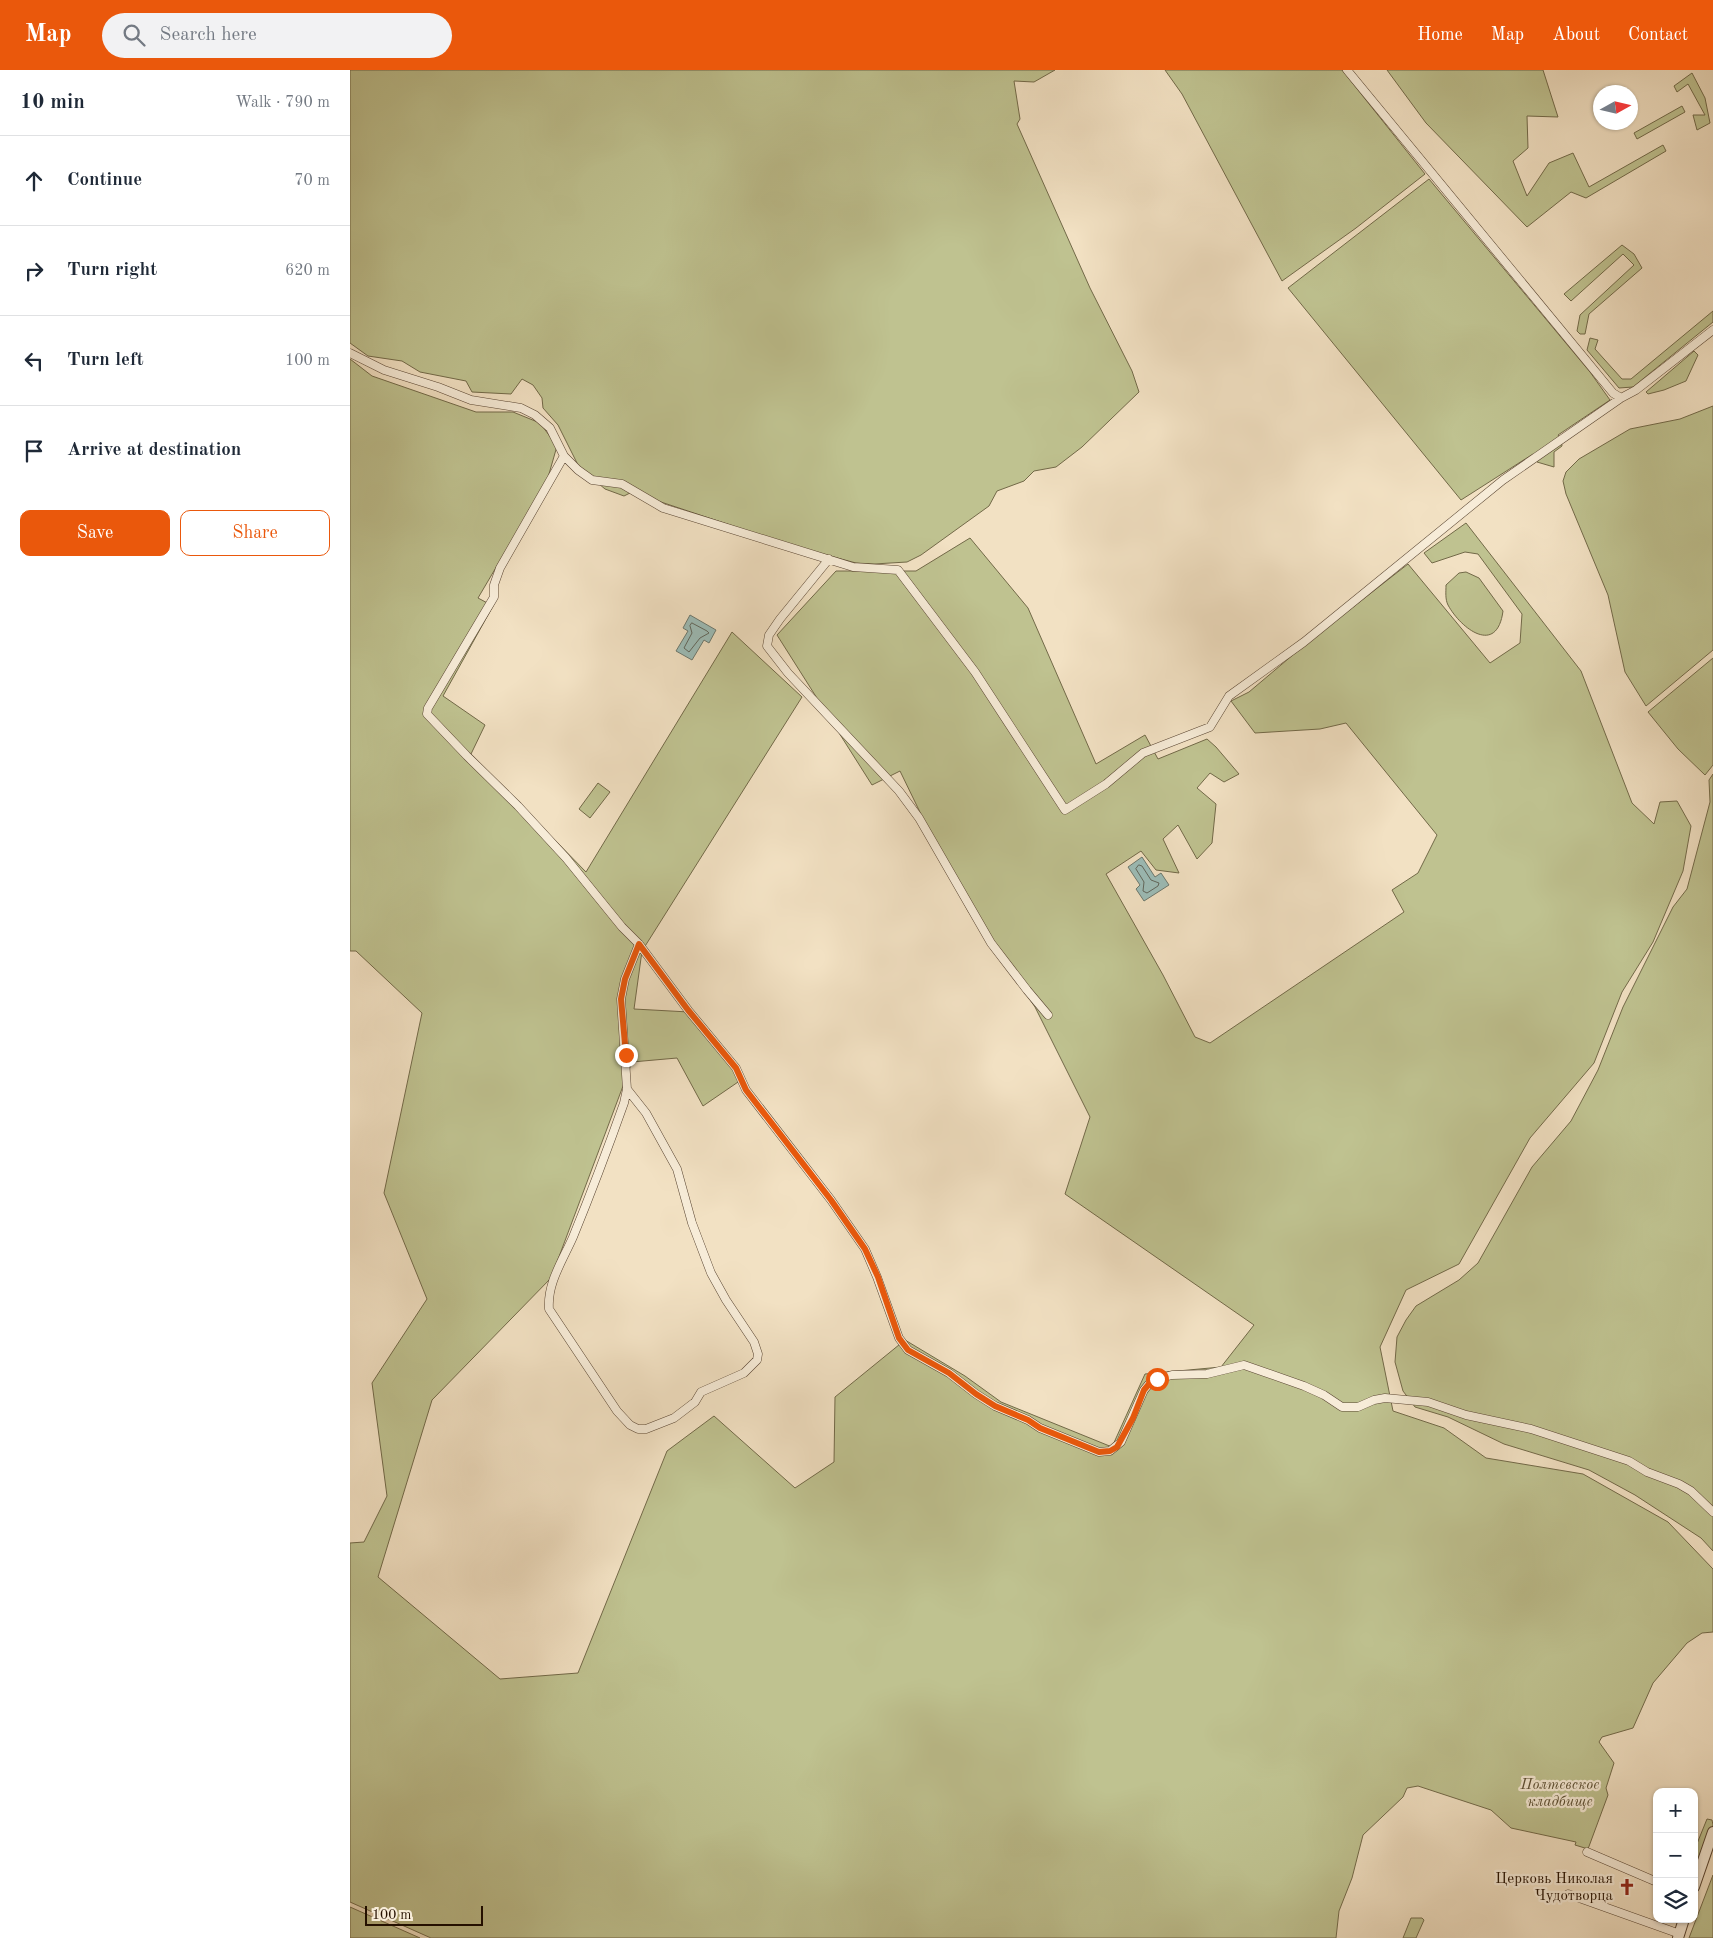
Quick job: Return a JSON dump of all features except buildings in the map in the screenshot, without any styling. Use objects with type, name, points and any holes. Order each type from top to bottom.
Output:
[{"type":"street","points":[[1347,70],[1613,393],[1621,398]]},
{"type":"street","points":[[350,353],[384,370],[438,387],[471,400],[521,408],[535,415],[550,428],[564,456],[592,480],[622,484],[662,508],[852,567],[898,570],[975,672],[1065,810],[1106,784],[1143,753],[1210,727],[1228,696],[1304,642],[1503,480],[1621,398],[1636,390],[1713,330]]},
{"type":"street","points":[[564,456],[500,568],[494,585],[494,597],[428,708],[427,714],[466,756],[518,806],[566,858],[622,927],[639,944],[688,1010],[736,1068],[746,1090],[831,1200],[865,1249],[878,1277],[899,1338],[908,1350],[949,1373],[995,1406],[1028,1420],[1040,1428],[1099,1452],[1110,1451],[1121,1442],[1144,1390],[1157,1379],[1172,1375],[1207,1374],[1244,1365],[1304,1386],[1324,1395],[1342,1407],[1358,1407],[1374,1400],[1385,1398],[1428,1402],[1466,1415],[1531,1429],[1629,1461],[1647,1472],[1680,1484],[1691,1491],[1713,1512]]},
{"type":"street","points":[[829,559],[780,619],[769,636],[767,646],[788,673],[899,791],[919,818],[991,943],[1048,1015]]},
{"type":"street","points":[[627,1089],[646,1113],[678,1169],[692,1223],[711,1273],[726,1300],[754,1342],[758,1354],[757,1360],[744,1373],[701,1392],[695,1402],[686,1410],[674,1418],[646,1429],[638,1429],[630,1425],[617,1411],[549,1309],[548,1301],[551,1285],[573,1236],[616,1127],[627,1089],[621,999],[625,979],[639,944]]},
{"type":"street","points":[[1697,1878],[1713,1832]]},
{"type":"street","points":[[1587,1852],[1653,1880]]},
{"type":"street","points":[[1568,1894],[1679,1936],[1683,1923]]},
{"type":"green space","points":[[350,70],[1055,70],[1034,82],[1014,81],[1020,119],[1017,124],[1090,288],[1132,371],[1139,392],[1082,447],[1056,467],[1034,471],[1024,481],[997,491],[989,506],[921,555],[907,562],[856,563],[790,545],[655,500],[636,490],[624,496],[605,489],[579,467],[558,425],[543,408],[542,398],[533,385],[522,379],[511,394],[472,392],[466,381],[420,372],[402,361],[368,356],[350,343]]},
{"type":"green space","points":[[1165,70],[1342,70],[1425,174],[1356,228],[1282,281],[1182,94]]},
{"type":"green space","points":[[1387,70],[1543,70],[1558,117],[1527,116],[1528,148],[1513,161],[1527,196],[1549,163],[1573,153],[1589,187],[1663,145],[1666,151],[1586,198],[1571,192],[1527,227],[1426,123]]},
{"type":"green space","points":[[1692,73],[1705,98],[1710,123],[1697,130],[1693,115],[1705,115],[1688,84],[1677,92],[1674,86]]},
{"type":"green space","points":[[1682,106],[1685,112],[1637,139],[1634,133]]},
{"type":"green space","points":[[1429,179],[1590,372],[1610,400],[1558,435],[1562,446],[1554,452],[1554,467],[1537,462],[1533,454],[1461,500],[1288,288]]},
{"type":"green space","points":[[1622,245],[1634,254],[1642,268],[1589,314],[1585,334],[1580,334],[1577,331],[1580,315],[1634,265],[1623,254],[1571,301],[1564,294]]},
{"type":"green space","points":[[1713,311],[1713,322],[1633,387],[1619,388],[1587,350],[1590,338],[1598,340],[1595,349],[1622,379],[1631,379]]},
{"type":"green space","points":[[1694,351],[1698,355],[1686,381],[1664,390],[1648,394],[1646,392]]},
{"type":"green space","name":"Полтевское кладбище","points":[[350,359],[372,376],[476,412],[513,412],[540,423],[557,446],[547,481],[478,598],[493,606],[443,696],[485,725],[471,754],[586,872],[732,632],[802,697],[642,951],[634,1009],[689,1012],[741,1080],[703,1106],[677,1058],[632,1062],[551,1278],[432,1400],[378,1577],[500,1679],[578,1673],[667,1451],[714,1416],[795,1488],[834,1462],[835,1397],[905,1340],[965,1376],[1001,1402],[1112,1447],[1145,1374],[1221,1367],[1254,1325],[1065,1194],[1090,1117],[1035,1007],[968,911],[900,771],[872,785],[777,635],[836,571],[916,571],[970,538],[1028,608],[1096,764],[1145,735],[1158,759],[1207,739],[1216,747],[1239,774],[1224,782],[1210,773],[1197,788],[1216,804],[1212,843],[1197,859],[1178,825],[1163,839],[1179,873],[1156,870],[1141,851],[1106,874],[1163,975],[1195,1037],[1210,1043],[1404,912],[1392,890],[1418,873],[1437,835],[1346,723],[1320,729],[1255,733],[1231,701],[1249,692],[1307,643],[1408,564],[1490,663],[1520,643],[1522,614],[1478,554],[1465,552],[1432,563],[1424,553],[1466,523],[1581,671],[1632,803],[1654,824],[1660,802],[1677,801],[1691,826],[1683,871],[1653,942],[1622,992],[1594,1063],[1530,1138],[1459,1264],[1406,1290],[1380,1347],[1393,1411],[1444,1428],[1486,1458],[1583,1474],[1668,1522],[1713,1569],[1713,1632],[1702,1633],[1687,1643],[1653,1683],[1633,1728],[1602,1737],[1599,1742],[1614,1763],[1606,1788],[1608,1795],[1588,1849],[1575,1845],[1576,1842],[1511,1828],[1491,1810],[1418,1786],[1407,1788],[1403,1797],[1363,1835],[1352,1878],[1339,1911],[1336,1938],[431,1938],[350,1902],[350,1543],[364,1542],[387,1496],[372,1383],[427,1299],[384,1193],[422,1013],[356,951],[350,951]]},
{"type":"green space","points":[[1713,406],[1713,650],[1646,706],[1625,672],[1608,595],[1566,494],[1563,481],[1566,472],[1579,459],[1630,429],[1680,419]]},
{"type":"green space","points":[[1466,572],[1479,578],[1503,611],[1499,625],[1494,632],[1486,635],[1478,634],[1461,622],[1448,605],[1446,585],[1459,573]]},
{"type":"green space","points":[[1713,658],[1713,765],[1705,775],[1678,749],[1648,712]]},
{"type":"green space","points":[[1713,774],[1713,1551],[1701,1538],[1635,1495],[1589,1470],[1504,1444],[1448,1417],[1415,1407],[1403,1391],[1395,1362],[1397,1337],[1416,1306],[1459,1280],[1478,1263],[1532,1167],[1571,1121],[1598,1070],[1623,1007],[1673,907],[1687,889],[1710,802],[1709,780]]},
{"type":"green space","points":[[598,783],[610,792],[590,818],[579,809]]},
{"type":"green space","points":[[1707,1819],[1712,1820],[1713,1825],[1698,1867],[1698,1841]]},
{"type":"green space","points":[[1713,1875],[1713,1938],[1689,1938],[1695,1923],[1698,1923],[1698,1914]]},
{"type":"green space","points":[[350,1907],[420,1938],[350,1938]]},
{"type":"green space","points":[[1411,1918],[1422,1918],[1424,1920],[1416,1938],[1403,1938]]},
{"type":"water","points":[[690,615],[716,630],[709,643],[704,640],[692,660],[676,651],[688,631],[683,628]]},
{"type":"water","points":[[1142,857],[1155,877],[1161,873],[1169,885],[1144,901],[1136,889],[1140,885],[1128,867]]},
{"type":"place","name":"Церковь Николая Чудотворца","points":[[1627,1887]]},
{"type":"route","points":[[626,1055],[621,999],[625,979],[639,944],[688,1010],[736,1068],[746,1090],[831,1200],[865,1249],[878,1277],[899,1338],[908,1350],[949,1373],[995,1406],[1016,1414],[1040,1428],[1099,1452],[1110,1451],[1121,1442],[1144,1390],[1157,1379]]}]
